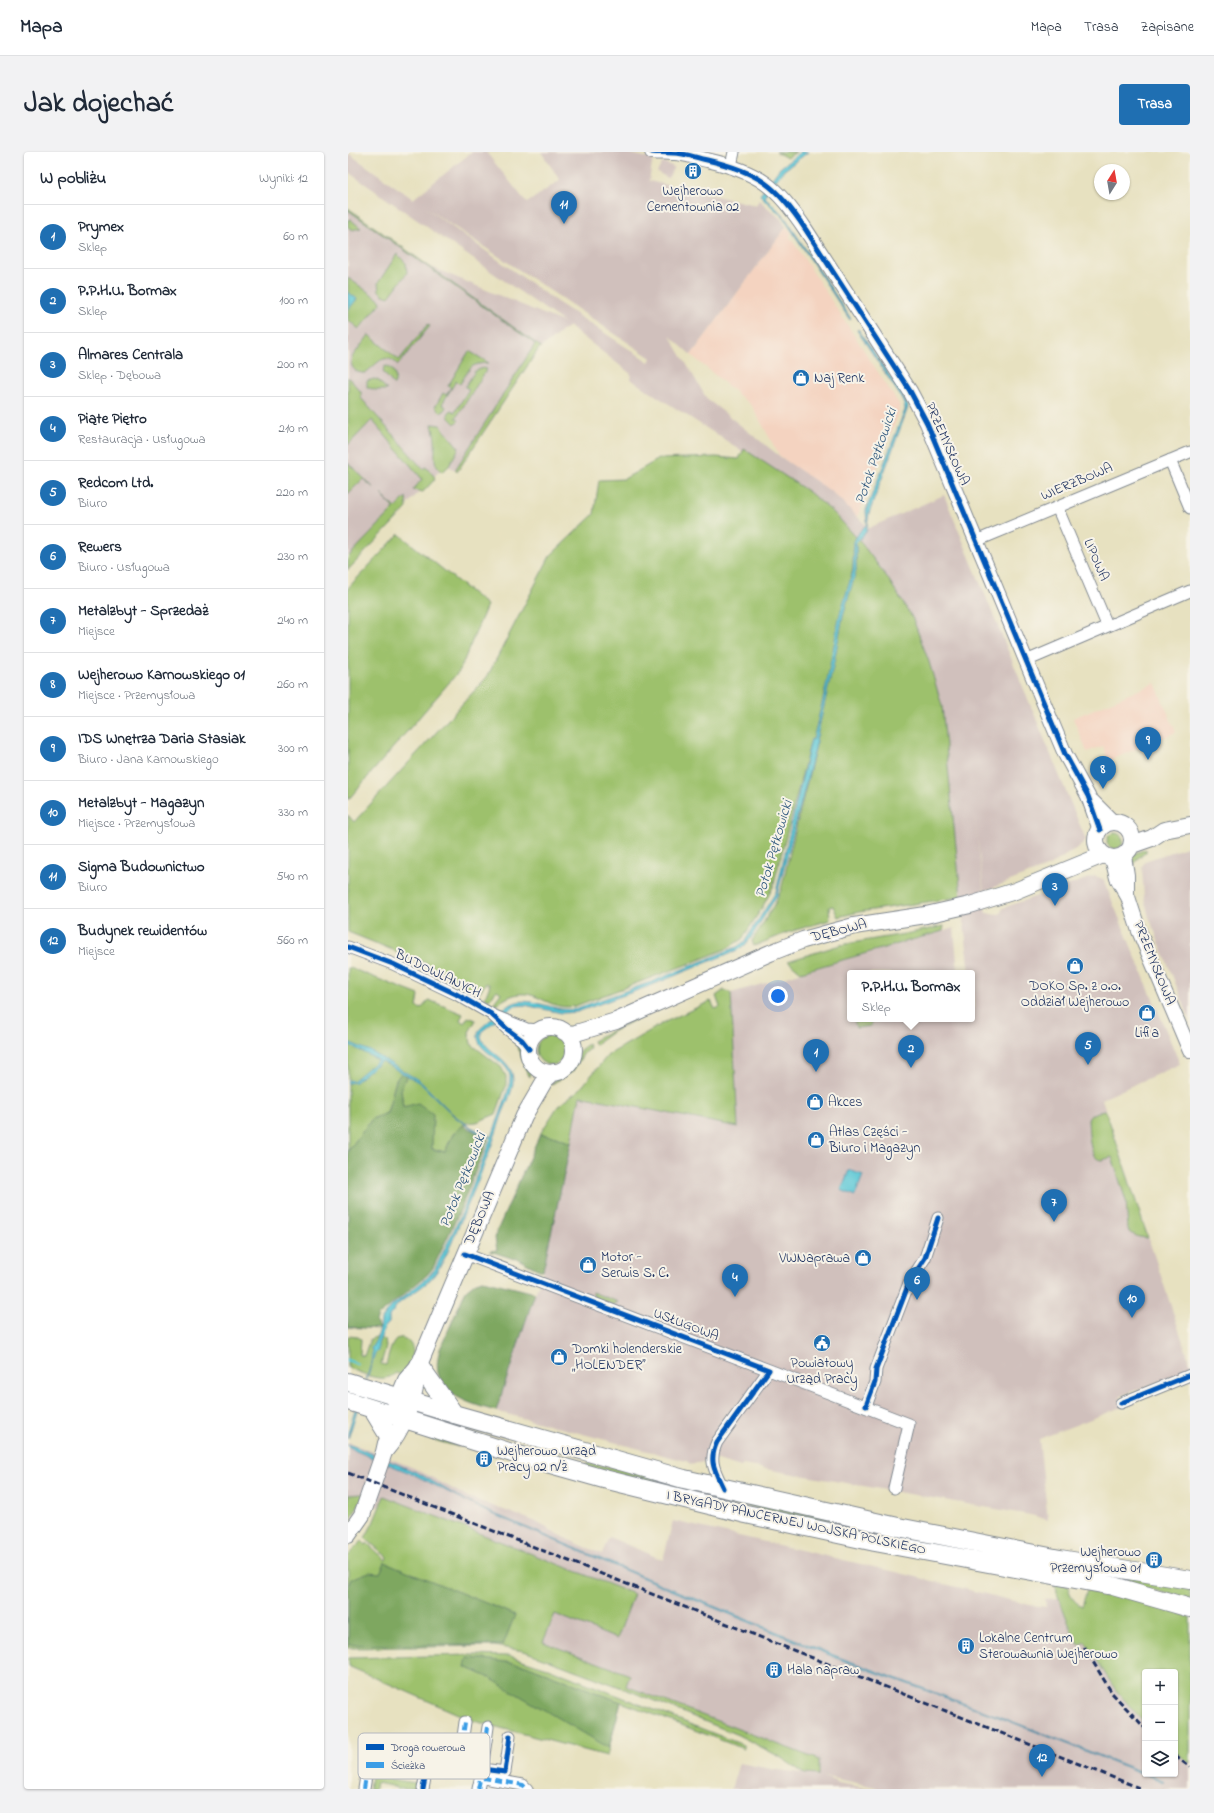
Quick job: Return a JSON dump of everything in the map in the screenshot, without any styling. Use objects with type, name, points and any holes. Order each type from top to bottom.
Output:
[{"type":"main road","points":[[1114,842],[1150,828],[1164,830],[1190,825]]},
{"type":"main road","name":"DĘBOWA","points":[[564,1032],[571,1034],[616,1022],[770,952],[799,941],[854,926],[926,915],[970,905],[1015,891],[1070,867],[1114,842]]},
{"type":"main road","name":"DĘBOWA","points":[[574,1053],[582,1043],[598,1035],[616,1022]]},
{"type":"main road","points":[[552,1028],[564,1032],[572,1042],[574,1053],[572,1058],[566,1067],[554,1072],[541,1070],[531,1056],[531,1040],[540,1030],[552,1028]]},
{"type":"main road","name":"DĘBOWA","points":[[524,1116],[528,1094],[534,1074],[531,1056]]},
{"type":"main road","name":"DĘBOWA","points":[[404,1400],[417,1385],[419,1365],[524,1116],[545,1080],[554,1072]]},
{"type":"main road","points":[[419,1365],[454,1414]]},
{"type":"main road","name":"I BRYGADY PANCERNEJ WOJSKA POLSKIEGO","points":[[348,1382],[404,1400],[625,1463],[842,1516],[1034,1554],[1190,1580]]},
{"type":"main road","points":[[384,1452],[394,1441],[404,1400]]},
{"type":"main road","name":"I BRYGADY PANCERNEJ WOJSKA POLSKIEGO","points":[[348,1401],[471,1441],[604,1479],[739,1513],[875,1542],[1113,1586],[1190,1608]]},
{"type":"main road","points":[[373,1410],[387,1433]]},
{"type":"main road","points":[[348,1535],[362,1515],[384,1452],[387,1433],[399,1418]]},
{"type":"street","name":"PRZEMYSŁOWA","points":[[652,152],[674,152],[730,166],[760,179],[782,196],[789,204],[910,391],[927,424],[1065,754],[1114,842],[1127,875],[1128,897],[1140,931],[1190,1051]]},
{"type":"street","points":[[730,166],[734,152]]},
{"type":"street","name":"WIERZBOWA","points":[[976,541],[1190,452]]},
{"type":"street","points":[[1170,460],[1190,508]]},
{"type":"street","name":"LIPOWA","points":[[1057,507],[1107,626]]},
{"type":"street","points":[[1026,661],[1190,591]]},
{"type":"street","name":"BUDOWLANYCH","points":[[348,948],[426,980],[491,1014],[527,1029],[540,1030]]},
{"type":"street","name":"BUDOWLANYCH","points":[[491,1014],[507,1030],[522,1040],[531,1056]]},
{"type":"street","points":[[866,1406],[876,1382],[876,1369],[909,1282],[925,1258],[938,1218]]},
{"type":"street","name":"USŁUGOWA","points":[[465,1254],[866,1406],[909,1424],[894,1488]]},
{"type":"street","points":[[723,1488],[712,1461],[713,1451],[717,1442],[769,1370]]},
{"type":"street","points":[[1121,1403],[1190,1375]]},
{"type":"street","points":[[464,1733],[465,1722]]},
{"type":"street","points":[[487,1733],[488,1728]]},
{"type":"street","points":[[490,1770],[505,1772],[510,1736]]},
{"type":"street","points":[[364,1789],[366,1779]]},
{"type":"street","points":[[423,1789],[425,1779]]},
{"type":"street","points":[[478,1789],[480,1780],[482,1779]]},
{"type":"street","points":[[487,1779],[504,1785],[523,1785],[527,1789]]},
{"type":"shaded area","points":[[472,152],[486,152],[527,203],[560,180],[541,152],[623,152],[653,159],[649,181],[756,205],[759,200],[781,219],[786,227],[691,355],[670,336],[707,399],[782,458],[832,492],[869,528],[944,495],[1086,840],[1080,846],[1049,866],[984,891],[974,811],[986,913],[1000,914],[1003,908],[1095,876],[1103,879],[1180,1064],[1102,1099],[1190,1363],[1190,1370],[1120,1396],[1122,1407],[1039,1439],[1048,1520],[1031,1515],[743,1465],[741,1467],[717,1460],[691,1464],[686,1461],[495,1411],[543,1271],[580,1096],[738,1127],[731,993],[954,928],[958,970],[847,970],[847,1022],[975,1022],[975,970],[970,970],[960,890],[775,472],[630,379],[631,374],[569,326],[538,350],[457,472],[446,464],[348,566],[348,208],[429,266],[565,323],[348,172],[348,153],[413,199]],"holes":[[[423,206],[651,358],[649,362],[557,302]]]},
{"type":"shaded area","points":[[663,162],[674,167],[668,178],[657,172]]},
{"type":"shaded area","name":"Naj Renk","points":[[786,227],[791,232],[790,237],[899,404],[900,410],[858,517],[779,455],[752,406],[691,355]]},
{"type":"shaded area","points":[[1155,683],[1176,732],[1108,761],[1103,746],[1087,752],[1073,718]]},
{"type":"shaded area","points":[[1190,846],[1190,1020],[1149,917],[1144,898],[1142,867],[1145,861]]},
{"type":"shaded area","points":[[348,1442],[414,1468],[468,1497],[534,1521],[569,1540],[602,1554],[609,1537],[663,1560],[673,1521],[900,1573],[1030,1605],[1046,1607],[1045,1599],[1058,1598],[1079,1645],[1085,1642],[1115,1689],[1142,1720],[1142,1777],[1178,1777],[1178,1754],[1190,1763],[1190,1789],[885,1789],[823,1776],[839,1783],[873,1789],[731,1789],[739,1763],[818,1775],[819,1760],[626,1686],[630,1675],[543,1642],[554,1614],[445,1532],[348,1495]]},
{"type":"green space","points":[[776,152],[796,152],[787,158]]},
{"type":"green space","points":[[348,208],[541,347],[457,472],[455,470],[535,344],[348,210]]},
{"type":"green space","points":[[350,219],[361,228],[352,230],[348,227],[348,220]]},
{"type":"green space","points":[[397,254],[406,263],[407,273],[389,297],[383,295],[379,291],[378,283]]},
{"type":"green space","points":[[348,278],[380,300],[381,303],[359,329],[348,320]]},
{"type":"green space","points":[[428,324],[430,326],[398,365],[389,359],[385,359],[381,360],[365,373],[356,371],[352,366],[352,357],[369,335],[399,360]]},
{"type":"green space","points":[[469,351],[489,363],[478,364],[471,368],[460,384],[456,381],[442,404],[446,407],[443,412],[440,412],[435,407],[443,393],[446,395],[451,388],[448,386]]},
{"type":"green space","points":[[387,366],[394,371],[394,385],[383,372],[384,367]]},
{"type":"green space","points":[[483,368],[487,369],[456,418],[459,420],[455,424],[449,418],[448,414],[451,410],[455,412],[469,389],[465,387],[475,371]]},
{"type":"green space","points":[[348,377],[361,392],[361,398],[423,469],[426,467],[434,476],[435,479],[423,492],[413,490],[422,479],[372,420],[348,445]]},
{"type":"green space","points":[[374,379],[378,380],[387,390],[375,390],[367,387],[367,381]]},
{"type":"green space","points":[[432,424],[440,425],[459,448],[449,466],[442,472],[435,462],[435,439]]},
{"type":"green space","points":[[744,449],[809,492],[834,513],[856,537],[852,573],[823,698],[773,887],[762,908],[742,939],[726,949],[691,963],[575,1006],[564,1007],[554,1005],[529,994],[519,994],[509,997],[496,1005],[493,1004],[501,993],[497,990],[489,1000],[485,998],[490,985],[486,983],[479,993],[425,963],[348,932],[348,815],[354,822],[487,677],[550,556],[594,514],[599,480],[624,479],[659,459],[716,457],[739,459]]},
{"type":"green space","points":[[348,463],[374,488],[363,479],[348,494]]},
{"type":"green space","points":[[381,494],[395,508],[406,497],[407,508],[348,570],[348,557],[394,509]]},
{"type":"green space","points":[[399,534],[487,605],[460,670],[348,800],[348,588]]},
{"type":"green space","points":[[859,540],[887,577],[913,619],[929,662],[942,706],[961,897],[859,912],[838,917],[833,906],[829,907],[830,920],[789,932],[754,946],[752,941],[775,904],[781,890],[817,741],[843,615],[856,571],[856,543]]},
{"type":"green space","points":[[1115,833],[1122,838],[1123,841],[1118,848],[1115,849],[1108,844],[1107,841],[1112,834]]},
{"type":"green space","points":[[1146,849],[1146,852],[1139,857],[1131,867],[1130,861],[1133,854]]},
{"type":"green space","points":[[944,926],[943,931],[801,972],[788,961],[840,945]]},
{"type":"green space","points":[[348,967],[419,995],[417,1007],[421,1009],[429,1000],[463,1014],[460,1020],[464,1023],[468,1017],[476,1020],[469,1032],[471,1044],[501,1067],[506,1076],[506,1086],[496,1114],[477,1122],[466,1123],[453,1134],[445,1152],[432,1149],[403,1107],[401,1088],[407,1075],[396,1080],[387,1113],[372,1119],[348,1151]]},
{"type":"green space","points":[[724,990],[731,993],[738,1127],[580,1096],[571,1143],[553,1136],[540,1134],[558,1106],[580,1089],[608,1055],[665,1022],[711,1001],[715,1009],[720,1007],[716,996]]},
{"type":"green space","points":[[638,1017],[639,1018],[614,1031],[595,1045],[593,1041]]},
{"type":"green space","points":[[855,1022],[871,1022],[871,1026],[856,1028]]},
{"type":"green space","points":[[551,1035],[562,1039],[566,1050],[562,1061],[551,1065],[540,1061],[536,1050],[540,1039]]},
{"type":"green space","points":[[516,1039],[529,1061],[531,1072],[530,1077],[527,1074],[518,1047],[514,1042]]},
{"type":"green space","points":[[588,1044],[590,1048],[584,1053],[572,1072],[550,1085],[560,1075],[569,1069],[580,1050]]},
{"type":"green space","points":[[403,1070],[407,1075],[401,1088],[403,1107],[418,1103],[433,1114],[432,1149],[445,1152],[453,1134],[463,1125],[488,1139],[459,1213],[433,1268],[427,1275],[378,1316],[376,1322],[379,1329],[348,1327],[348,1151],[372,1119],[387,1113],[396,1080]]},
{"type":"green space","points":[[1106,1111],[1148,1238],[1139,1237],[1130,1233],[1128,1230],[1126,1201],[1112,1157],[1102,1160],[1097,1159],[1090,1144],[1089,1117],[1098,1112]]},
{"type":"green space","points":[[540,1134],[553,1136],[571,1143],[543,1270],[539,1270],[516,1258],[514,1259],[490,1251],[497,1250],[495,1238],[497,1231]]},
{"type":"green space","points":[[483,1280],[535,1293],[496,1411],[460,1399],[451,1392],[443,1385],[439,1375],[437,1363],[440,1349],[466,1290],[476,1282]]},
{"type":"green space","points":[[592,1292],[618,1302],[613,1305],[594,1297]]},
{"type":"green space","points":[[348,1336],[358,1337],[361,1339],[360,1355],[364,1356],[370,1339],[376,1337],[385,1340],[386,1347],[381,1364],[386,1365],[393,1343],[398,1339],[404,1338],[412,1346],[413,1356],[411,1362],[403,1376],[396,1373],[385,1378],[373,1377],[348,1368]]},
{"type":"green space","points":[[425,1433],[435,1436],[459,1447],[426,1438]]},
{"type":"green space","points":[[587,1463],[623,1469],[1037,1565],[853,1531],[586,1467]]},
{"type":"green space","points":[[348,1495],[364,1495],[348,1524]]},
{"type":"green space","points":[[384,1496],[634,1594],[617,1639],[555,1614],[543,1642],[630,1675],[626,1686],[819,1760],[819,1775],[805,1774],[780,1757],[738,1735],[625,1689],[524,1651],[494,1646],[348,1648],[348,1555],[362,1541],[366,1545],[367,1543],[386,1560],[387,1557],[365,1538]]},
{"type":"green space","points":[[385,1562],[515,1615],[503,1645],[348,1645],[348,1587],[351,1579],[369,1572],[380,1573]]},
{"type":"green space","points":[[1080,1565],[1190,1585],[1190,1599],[1106,1579]]},
{"type":"green space","points":[[1053,1583],[1068,1586],[1072,1598],[1082,1606],[1088,1587],[1173,1610],[1190,1617],[1190,1763],[1178,1754],[1178,1669],[1142,1669],[1142,1720],[1115,1689],[1085,1642],[1079,1645],[1072,1632]]},
{"type":"green space","points":[[470,1655],[510,1656],[548,1668],[743,1745],[744,1749],[621,1702],[607,1756],[474,1721],[348,1666],[348,1658]]},
{"type":"green space","points":[[467,1658],[526,1665],[621,1702],[609,1748],[488,1677],[465,1667]]},
{"type":"green space","points":[[371,1779],[390,1779],[416,1783],[417,1779],[420,1779],[418,1789],[396,1789],[396,1787],[377,1783],[375,1789],[369,1789]]},
{"type":"water","points":[[801,152],[808,152],[783,171],[764,196],[784,216],[851,319],[850,320],[783,217],[760,195],[780,168]]},
{"type":"water","points":[[348,292],[357,299],[348,310]]},
{"type":"water","points":[[858,329],[902,394],[908,406],[869,513],[866,532],[856,543],[856,571],[843,615],[817,741],[777,895],[750,939],[744,946],[737,950],[652,985],[577,1012],[562,1013],[525,1005],[514,1006],[481,1032],[485,1044],[508,1065],[512,1072],[513,1084],[511,1093],[476,1184],[442,1262],[435,1274],[423,1286],[398,1304],[389,1316],[389,1323],[385,1327],[378,1344],[378,1351],[375,1353],[348,1439],[349,1429],[367,1377],[372,1355],[371,1348],[378,1334],[381,1320],[392,1306],[427,1278],[435,1269],[462,1213],[491,1138],[474,1130],[455,1117],[420,1083],[381,1061],[355,1082],[348,1083],[348,1080],[353,1081],[378,1060],[348,1044],[348,1042],[370,1051],[420,1081],[455,1116],[471,1127],[492,1137],[506,1098],[510,1076],[503,1064],[480,1044],[478,1038],[479,1030],[500,1011],[509,1005],[521,1001],[560,1009],[575,1009],[651,982],[737,947],[745,941],[776,892],[811,739],[813,740],[824,696],[840,614],[853,571],[854,541],[860,531],[867,524],[866,510],[905,410],[901,397],[857,330]]},
{"type":"water","points":[[849,1170],[863,1175],[855,1196],[841,1190]]},
{"type":"water","points":[[348,1444],[418,1473],[464,1500],[485,1510],[689,1596],[841,1658],[1001,1717],[1142,1772],[1142,1773],[1001,1718],[839,1659],[690,1598],[485,1511],[415,1475],[356,1451],[348,1446]]},
{"type":"water","points":[[1151,1777],[1165,1781],[1164,1782]]},
{"type":"waterway","points":[[348,1360],[357,1364]]},
{"type":"railway","points":[[348,1473],[1142,1789]]},
{"type":"railway","points":[[1084,1647],[1112,1693],[1142,1725]]},
{"type":"railway","points":[[1178,1758],[1190,1767]]},
{"type":"marked path","points":[[464,1733],[465,1722]]},
{"type":"marked path","points":[[487,1733],[488,1727]]},
{"type":"marked path","points":[[364,1789],[366,1779]]},
{"type":"marked path","points":[[478,1789],[480,1780],[482,1779]]},
{"type":"marked path","points":[[490,1779],[523,1785],[527,1789]]},
{"type":"cycle path","points":[[652,152],[678,153],[725,165],[754,176],[765,183],[786,202],[806,230],[910,391],[927,423],[1065,754],[1088,796],[1100,830]]},
{"type":"cycle path","points":[[348,947],[393,964],[456,994],[491,1014],[507,1029],[522,1040],[529,1049]]},
{"type":"cycle path","points":[[866,1406],[875,1382],[876,1369],[909,1283],[925,1258],[938,1218]]},
{"type":"cycle path","points":[[465,1254],[769,1370],[717,1442],[714,1449],[714,1466],[723,1488]]},
{"type":"cycle path","points":[[1121,1403],[1190,1375]]},
{"type":"cycle path","points":[[490,1770],[505,1772],[510,1736]]},
{"type":"cycle path","points":[[423,1789],[425,1779]]},
{"type":"place","name":"Wejherowo Cementownia 02","points":[[693,171]]},
{"type":"place","name":"Sigma Budownictwo","points":[[564,224]]},
{"type":"place","name":"Naj Renk","points":[[801,378]]},
{"type":"place","name":"IDS Wnętrza Daria Stasiak","points":[[1148,760]]},
{"type":"place","name":"Wejherowo Karnowskiego 01","points":[[1103,789]]},
{"type":"place","name":"Almares Centrala","points":[[1055,906]]},
{"type":"place","name":"DOKO Sp. z o.o. Oddział Wejherowo","points":[[1075,966]]},
{"type":"place","name":"Lifia","points":[[1147,1013]]},
{"type":"place","name":"Redcom Ltd.","points":[[1088,1065]]},
{"type":"place","name":"P.P.H.U. Bormax","points":[[911,1068]]},
{"type":"place","name":"Prymex","points":[[816,1072]]},
{"type":"place","name":"Akces","points":[[815,1102]]},
{"type":"place","name":"Atlas Części - Biuro i Magazyn","points":[[816,1140]]},
{"type":"place","name":"Metalzbyt - Sprzedaż","points":[[1054,1222]]},
{"type":"place","name":"VWNaprawa","points":[[863,1258]]},
{"type":"place","name":"Motor - Serwis S. C.","points":[[588,1265]]},
{"type":"place","name":"Piąte Piętro","points":[[735,1297]]},
{"type":"place","name":"Rewers","points":[[917,1300]]},
{"type":"place","name":"Metalzbyt - Magazyn","points":[[1132,1318]]},
{"type":"place","name":"Powiatowy Urząd Pracy","points":[[822,1343]]},
{"type":"place","name":"Domki holenderskie „HOLENDER”","points":[[559,1357]]},
{"type":"place","name":"Wejherowo Urząd Pracy 02 n/ż","points":[[484,1459]]},
{"type":"place","name":"Wejherowo Przemysłowa 01","points":[[1154,1560]]},
{"type":"place","name":"Lokalne Centrum Sterowawnia Wejherowo","points":[[966,1646]]},
{"type":"place","name":"Hala napraw","points":[[774,1670]]},
{"type":"place","name":"Budynek rewidentów","points":[[1042,1777]]},
{"type":"water label","name":"Potok Pętkowicki","points":[[876,456]]},
{"type":"water label","name":"Potok Pętkowicki","points":[[774,849]]},
{"type":"water label","name":"Potok Pętkowicki","points":[[463,1180]]}]
